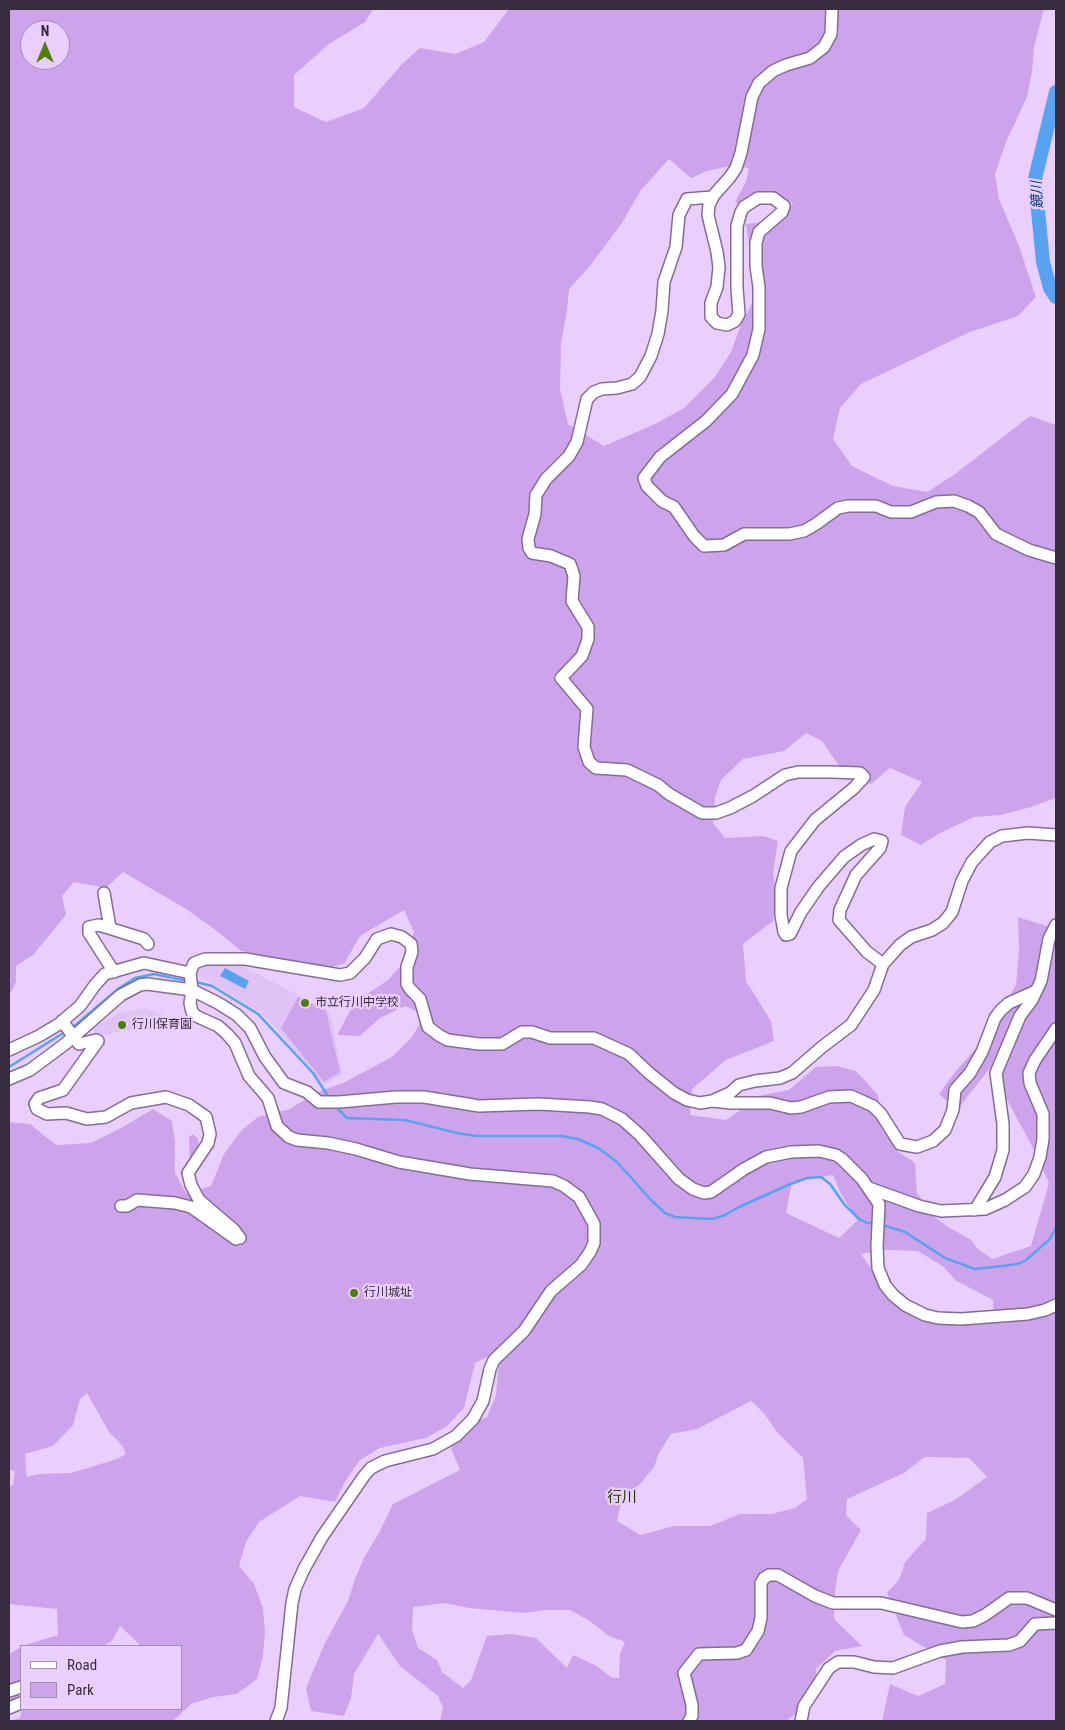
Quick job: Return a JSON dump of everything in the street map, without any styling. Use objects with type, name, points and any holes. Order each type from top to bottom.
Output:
[{"type":"street","points":[[832,9],[831,34],[824,48],[810,58],[773,71],[759,83],[752,97],[741,153],[736,168],[712,197],[709,205],[708,215],[719,267],[711,303],[712,317],[717,323],[727,325],[735,321],[739,314],[737,226],[741,212],[744,207],[758,198],[773,198],[784,206],[782,212],[759,232],[756,243],[759,329],[753,355],[732,394],[706,421],[660,457],[644,478],[647,486],[662,501],[674,507],[694,536],[704,546],[724,545],[744,534],[789,534],[804,531],[838,508],[848,506],[876,506],[891,512],[912,512],[936,502],[954,501],[978,512],[996,534],[1029,550],[1056,558]]},
{"type":"street","points":[[712,197],[686,199],[679,215],[676,247],[664,282],[661,318],[651,356],[640,376],[632,384],[602,389],[594,392],[587,399],[577,442],[569,456],[546,479],[536,495],[534,519],[528,539],[529,548],[532,553],[551,556],[570,564],[574,576],[572,601],[588,627],[588,639],[582,656],[561,678],[587,709],[584,747],[590,762],[596,768],[626,770],[658,786],[676,799],[702,813],[716,813],[730,808],[753,796],[785,775],[798,772],[860,773],[864,777],[854,788],[815,820],[791,851],[781,888],[781,915],[784,932],[786,935],[790,934],[801,912],[819,886],[844,857],[861,845],[874,839],[882,840],[880,848],[856,875],[840,910],[839,920],[867,952],[883,964]]},
{"type":"street","points":[[276,1721],[281,1708],[293,1596],[304,1569],[322,1537],[371,1468],[385,1462],[433,1449],[456,1436],[474,1419],[483,1401],[490,1369],[494,1360],[524,1331],[551,1291],[581,1265],[594,1243],[594,1224],[579,1196],[564,1186],[552,1182],[470,1174],[399,1162],[356,1149],[328,1143],[297,1140],[290,1137],[277,1126],[268,1098],[249,1076],[235,1043],[228,1034],[218,1026],[196,1016],[192,1012],[190,973],[194,963],[205,959],[246,959],[340,975],[350,973],[365,958],[376,939],[391,934],[402,937],[411,944],[412,952],[407,968],[407,984],[420,999],[428,1027],[440,1036],[448,1040],[479,1044],[502,1044],[522,1032],[532,1032],[550,1038],[594,1038],[629,1054],[649,1073],[687,1100],[700,1103],[712,1101],[730,1093],[739,1085],[755,1080],[780,1078],[792,1073],[851,1025],[874,990],[883,964],[900,944],[911,937],[932,930],[943,923],[952,912],[962,881],[972,862],[990,842],[1002,836],[1028,833],[1056,835]]},
{"type":"street","points":[[104,893],[110,928]]},
{"type":"street","points":[[114,972],[89,933],[90,927],[99,924],[144,939],[148,944]]},
{"type":"street","points":[[975,1210],[995,1176],[1002,1150],[1003,1124],[996,1073],[1020,1016],[1036,991],[1040,981],[1048,939],[1056,925]]},
{"type":"street","points":[[9,1050],[39,1036],[62,1021],[80,1006],[105,974],[144,963],[190,973]]},
{"type":"street","points":[[9,1079],[30,1070],[121,995],[140,985],[147,984],[192,990],[237,1015],[250,1028],[265,1057],[284,1083],[307,1092],[320,1102],[424,1097],[479,1106],[538,1104],[602,1109],[622,1119],[640,1135],[679,1180],[693,1189],[704,1193],[712,1192],[744,1169],[766,1157],[792,1152],[818,1152],[836,1155],[869,1188],[879,1204],[878,1268],[885,1285],[905,1305],[925,1315],[938,1318],[980,1318],[1028,1314],[1056,1305]]},
{"type":"street","points":[[712,1101],[770,1103],[791,1108],[801,1107],[829,1097],[851,1096],[873,1106],[881,1114],[900,1144],[917,1146],[932,1141],[946,1130],[953,1110],[956,1090],[970,1073],[982,1052],[995,1018],[1009,1003],[1036,991]]},
{"type":"street","points":[[62,1021],[79,1044],[98,1041],[63,1090],[39,1098],[35,1104],[37,1108],[47,1114],[66,1113],[87,1119],[106,1116],[131,1103],[166,1097],[189,1105],[206,1117],[210,1134],[208,1143],[188,1174],[191,1185],[199,1200],[234,1230],[240,1238],[236,1239],[191,1207],[175,1203],[137,1200],[127,1206],[122,1206]]},
{"type":"street","points":[[869,1188],[919,1206],[940,1211],[986,1209],[1005,1200],[1025,1186],[1034,1174],[1042,1148],[1043,1114],[1030,1083],[1029,1073],[1035,1060],[1056,1029]]},
{"type":"street","points":[[689,1721],[692,1716],[692,1705],[684,1673],[699,1654],[737,1653],[746,1650],[758,1631],[761,1618],[761,1584],[764,1578],[769,1575],[778,1575],[815,1596],[834,1604],[880,1603],[962,1622],[973,1621],[986,1615],[1009,1598],[1027,1598],[1056,1610]]},
{"type":"street","points":[[801,1721],[804,1706],[829,1668],[838,1662],[854,1662],[874,1667],[893,1668],[962,1647],[1009,1645],[1020,1641],[1034,1624],[1056,1624]]},
{"type":"shaded area","points":[[210,960],[241,965],[330,1012],[342,1074],[324,1085],[278,1030],[258,1011],[194,973],[195,965]]},
{"type":"shaded area","points":[[147,1008],[171,1019],[177,1020],[186,1016],[189,1018],[181,1024],[162,1023],[112,1033],[100,1038],[91,1029],[122,1012]]},
{"type":"green space","points":[[9,9],[373,9],[365,22],[329,44],[294,75],[294,107],[326,122],[364,108],[403,63],[420,48],[455,54],[484,42],[509,9],[1044,9],[1034,47],[1027,97],[1006,142],[995,174],[999,199],[1019,246],[1036,297],[1018,316],[970,332],[861,384],[840,408],[833,439],[852,466],[893,486],[927,492],[955,474],[1030,416],[1056,425],[1056,798],[1001,815],[974,817],[940,833],[921,845],[901,835],[905,807],[922,782],[890,768],[871,784],[846,776],[822,741],[806,733],[784,751],[743,759],[721,780],[715,797],[713,823],[725,838],[763,836],[778,841],[773,873],[777,899],[773,921],[743,944],[746,981],[771,1021],[774,1041],[726,1060],[692,1089],[690,1115],[726,1120],[762,1095],[789,1090],[816,1067],[836,1066],[856,1071],[878,1095],[880,1126],[897,1151],[915,1163],[917,1193],[933,1216],[970,1239],[978,1249],[992,1259],[1031,1246],[1049,1183],[1034,1150],[990,1068],[957,1110],[939,1094],[955,1072],[990,1032],[1016,985],[1019,950],[1018,917],[1056,929],[1056,1721],[882,1721],[890,1684],[918,1696],[945,1684],[946,1660],[904,1635],[887,1593],[899,1580],[905,1562],[926,1539],[927,1513],[955,1500],[987,1477],[969,1458],[925,1457],[904,1473],[847,1499],[846,1515],[861,1530],[838,1571],[834,1619],[862,1646],[835,1651],[816,1669],[816,1699],[786,1721],[440,1721],[443,1708],[438,1696],[400,1666],[378,1634],[354,1674],[351,1698],[344,1716],[311,1711],[306,1688],[325,1643],[348,1601],[365,1556],[393,1504],[460,1470],[451,1448],[464,1427],[487,1417],[496,1395],[503,1349],[475,1363],[464,1408],[447,1426],[426,1438],[380,1448],[360,1460],[346,1480],[335,1502],[300,1496],[259,1522],[246,1542],[239,1566],[254,1584],[263,1608],[265,1632],[263,1656],[257,1679],[237,1694],[213,1697],[191,1704],[173,1721],[9,1721],[20,1718],[22,1710],[182,1710],[182,1645],[140,1645],[120,1626],[112,1641],[105,1645],[25,1645],[58,1635],[57,1609],[9,1604],[9,1488],[13,1484],[15,1471],[9,1470],[9,1122],[30,1124],[56,1145],[91,1143],[153,1109],[172,1121],[175,1142],[175,1173],[186,1193],[211,1186],[224,1154],[242,1130],[258,1117],[290,1109],[315,1093],[343,1083],[392,1057],[412,1037],[425,1015],[405,1006],[380,1018],[360,1036],[337,1035],[355,1002],[388,980],[405,961],[414,932],[404,910],[360,936],[344,964],[313,971],[284,960],[241,951],[186,909],[123,872],[106,888],[74,882],[62,896],[66,915],[34,954],[16,966],[16,982],[9,996]],"holes":[[[669,159],[691,178],[707,171],[730,166],[749,168],[746,182],[735,202],[748,208],[775,196],[793,203],[784,219],[746,224],[749,246],[759,270],[755,297],[741,325],[731,352],[715,377],[684,408],[655,424],[604,446],[568,424],[560,389],[561,343],[569,289],[590,266],[622,223],[641,190]],[[833,1175],[841,1194],[858,1220],[839,1238],[786,1213],[792,1182]],[[887,1250],[918,1251],[944,1267],[955,1280],[993,1300],[994,1321],[965,1320],[912,1306],[881,1283],[861,1254]],[[87,1393],[109,1432],[122,1445],[126,1454],[117,1459],[71,1473],[38,1474],[27,1477],[25,1454],[53,1446],[73,1425],[80,1399]],[[751,1401],[763,1412],[777,1432],[803,1458],[807,1499],[795,1508],[771,1514],[740,1514],[710,1526],[674,1526],[640,1535],[617,1521],[622,1498],[640,1484],[654,1467],[659,1453],[671,1434],[697,1429]],[[445,1603],[469,1608],[523,1613],[546,1610],[570,1610],[591,1622],[609,1636],[625,1642],[620,1654],[619,1678],[612,1678],[597,1666],[573,1655],[567,1668],[536,1638],[512,1634],[487,1636],[471,1680],[463,1688],[442,1672],[437,1660],[418,1648],[412,1630],[413,1607]]]},
{"type":"green space","points":[[298,997],[326,1011],[340,1072],[324,1082],[281,1028]]},
{"type":"green space","points":[[193,1134],[198,1139],[199,1152],[190,1165],[189,1137]]},
{"type":"green space","points":[[20,1648],[20,1704],[9,1700],[9,1654]]},
{"type":"water","points":[[225,968],[249,981],[245,989],[220,976]]},
{"type":"waterway","name":"鏡川","points":[[1056,92],[1035,179],[1043,262],[1050,288],[1056,297]]},
{"type":"waterway","points":[[72,1028],[118,989],[135,978],[154,974],[188,981]]},
{"type":"waterway","points":[[196,982],[212,986],[258,1014],[313,1073],[330,1099]]},
{"type":"waterway","points":[[9,1067],[65,1032]]},
{"type":"waterway","points":[[334,1105],[347,1118],[405,1120],[476,1136],[561,1136],[578,1139],[598,1148],[617,1162],[651,1200],[665,1213],[675,1217],[712,1219],[725,1215],[788,1185],[807,1178],[821,1177],[830,1184],[844,1204],[859,1219],[867,1223],[875,1223]]},
{"type":"waterway","points":[[880,1224],[905,1232],[945,1258],[975,1269],[1018,1264],[1026,1260],[1050,1239],[1056,1227]]},
{"type":"place","name":"市立行川中学校","points":[[305,1003]]},
{"type":"place","name":"行川保育園","points":[[122,1025]]},
{"type":"place","name":"行川城址","points":[[354,1293]]},
{"type":"district","name":"行川","points":[[622,1498]]}]
